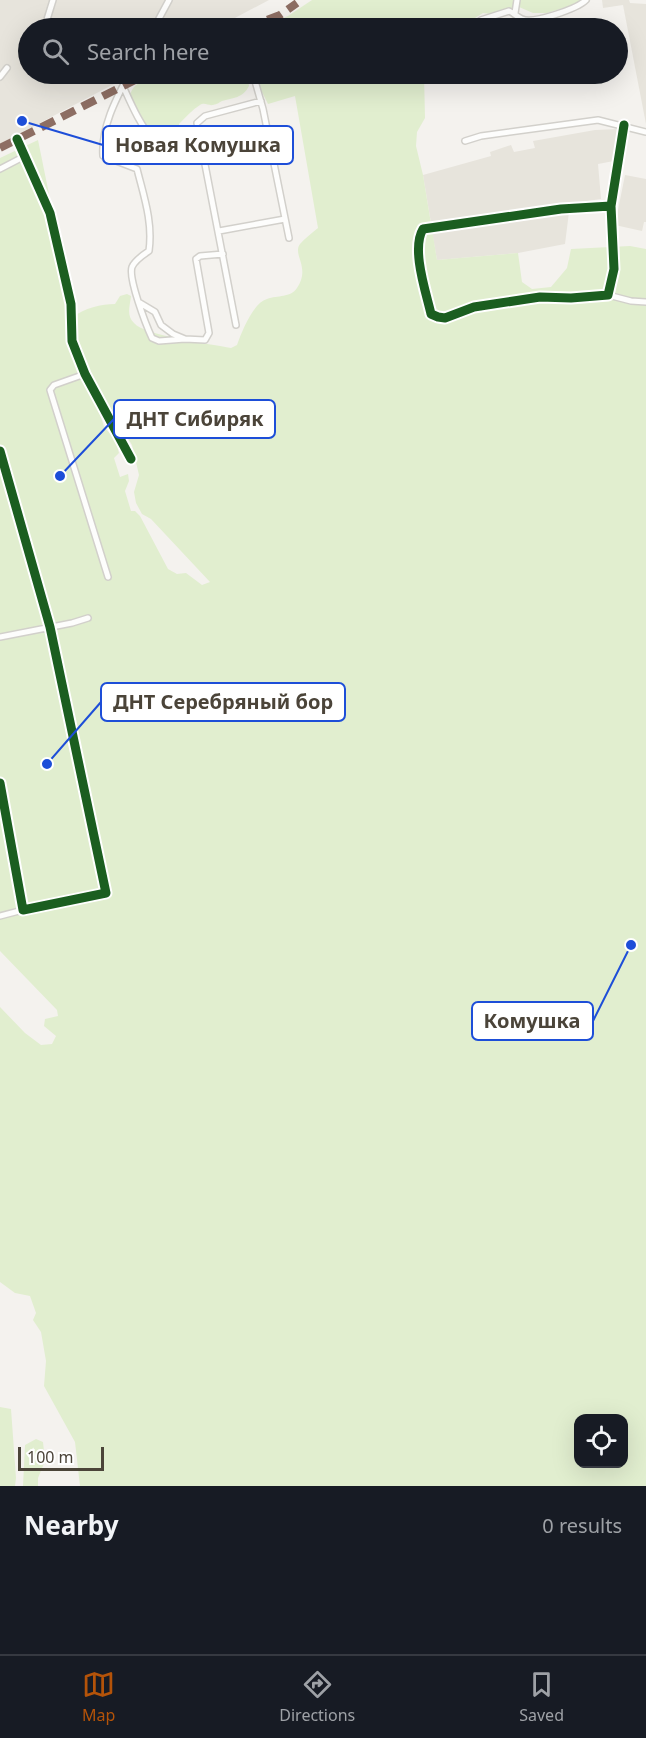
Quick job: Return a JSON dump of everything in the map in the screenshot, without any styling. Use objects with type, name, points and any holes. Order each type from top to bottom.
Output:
[{"type":"street","points":[[47,18],[53,0]]},
{"type":"street","points":[[159,18],[169,0]]},
{"type":"street","points":[[515,14],[517,0]]},
{"type":"street","points":[[539,18],[566,11],[586,0]]},
{"type":"street","points":[[486,18],[509,11],[520,18]]},
{"type":"street","points":[[0,77],[7,68]]},
{"type":"street","points":[[256,84],[288,238]]},
{"type":"street","points":[[123,86],[144,130],[155,142],[167,144],[200,136]]},
{"type":"street","points":[[123,86],[108,118],[102,143],[103,156],[137,169],[148,212],[151,235],[149,250],[133,263],[130,274],[145,324],[152,338],[159,341],[206,340],[209,333],[196,259],[200,256],[223,254]]},
{"type":"street","points":[[236,325],[197,123],[205,116],[261,101]]},
{"type":"street","points":[[465,141],[481,136],[598,120],[646,132]]},
{"type":"street","points":[[608,295],[614,269],[611,206],[624,125]]},
{"type":"street","points":[[17,139],[50,213],[71,304],[72,340],[85,374],[131,459]]},
{"type":"street","points":[[0,169],[25,156]]},
{"type":"street","points":[[611,206],[561,209],[423,229],[419,255],[431,314],[445,318],[474,307],[540,297],[571,298],[608,295],[646,302]]},
{"type":"street","points":[[219,231],[285,219]]},
{"type":"street","points":[[140,303],[155,312],[161,325],[185,339]]},
{"type":"street","points":[[85,374],[51,387],[50,390],[108,577]]},
{"type":"street","points":[[0,451],[50,627],[106,893],[0,916]]},
{"type":"street","points":[[0,637],[88,618]]},
{"type":"street","points":[[0,783],[23,910]]},
{"type":"shaded area","points":[[0,0],[269,0],[235,18],[18,18],[18,84],[114,84],[0,144]]},
{"type":"shaded area","points":[[602,0],[629,0],[630,3],[646,4],[646,124],[628,31],[628,18],[626,18],[623,5],[603,8]]},
{"type":"shaded area","points":[[619,129],[619,160],[598,164],[601,199],[431,223],[423,175],[491,156],[490,152],[511,145],[514,152],[535,148],[533,141],[595,130]]},
{"type":"shaded area","points":[[625,175],[646,179],[646,222],[644,222],[642,231],[615,225]]},
{"type":"shaded area","points":[[569,212],[565,244],[518,253],[437,260],[432,232]]},
{"type":"green space","points":[[312,0],[581,0],[576,4],[547,13],[533,13],[519,7],[491,14],[483,13],[475,18],[283,18]]},
{"type":"green space","points":[[137,84],[249,84],[249,86],[237,97],[213,105],[200,105],[179,124],[176,137],[165,141],[152,134],[130,98]]},
{"type":"green space","points":[[260,84],[424,84],[425,118],[417,132],[416,146],[437,260],[518,253],[522,282],[532,289],[551,287],[567,268],[571,249],[630,246],[646,249],[646,1486],[80,1486],[75,1442],[44,1386],[46,1361],[41,1332],[33,1320],[36,1313],[30,1296],[15,1293],[0,1282],[0,1007],[25,1033],[41,1045],[52,1044],[56,1036],[44,1026],[45,1019],[58,1016],[57,1010],[0,951],[0,158],[38,140],[74,317],[93,307],[115,304],[120,296],[127,294],[131,296],[130,317],[141,328],[164,336],[231,348],[237,345],[257,306],[271,298],[287,295],[297,288],[302,274],[298,248],[318,228],[295,96],[268,104]],"holes":[[[87,371],[132,445],[139,475],[134,492],[136,503],[142,514],[151,519],[210,582],[202,585],[186,573],[177,574],[168,569],[140,516],[135,511],[131,511],[125,491],[129,481],[128,474],[120,477],[114,458],[119,453],[115,439],[104,427]]]},
{"type":"green space","points":[[0,1407],[11,1409],[15,1486],[0,1486]]},
{"type":"green space","points":[[36,1439],[43,1442],[45,1461],[38,1478],[38,1486],[23,1486],[25,1445]]},
{"type":"marked path","points":[[272,18],[297,3]]},
{"type":"marked path","points":[[0,148],[127,84]]},
{"type":"cycle path","points":[[611,206],[614,269],[608,295],[571,298],[540,297],[474,307],[445,318],[431,314],[419,259],[418,248],[423,229],[561,209],[611,206],[624,125]]},
{"type":"cycle path","points":[[17,139],[50,213],[71,304],[72,341],[85,374],[131,459]]},
{"type":"cycle path","points":[[0,451],[50,627],[106,893],[23,910],[0,783]]},
{"type":"place","name":"Новая Комушка","points":[[22,121]]},
{"type":"place","name":"ДНТ Сибиряк","points":[[60,476]]},
{"type":"place","name":"ДНТ Серебряный бор","points":[[47,764]]},
{"type":"place","name":"Комушка","points":[[631,945]]}]
